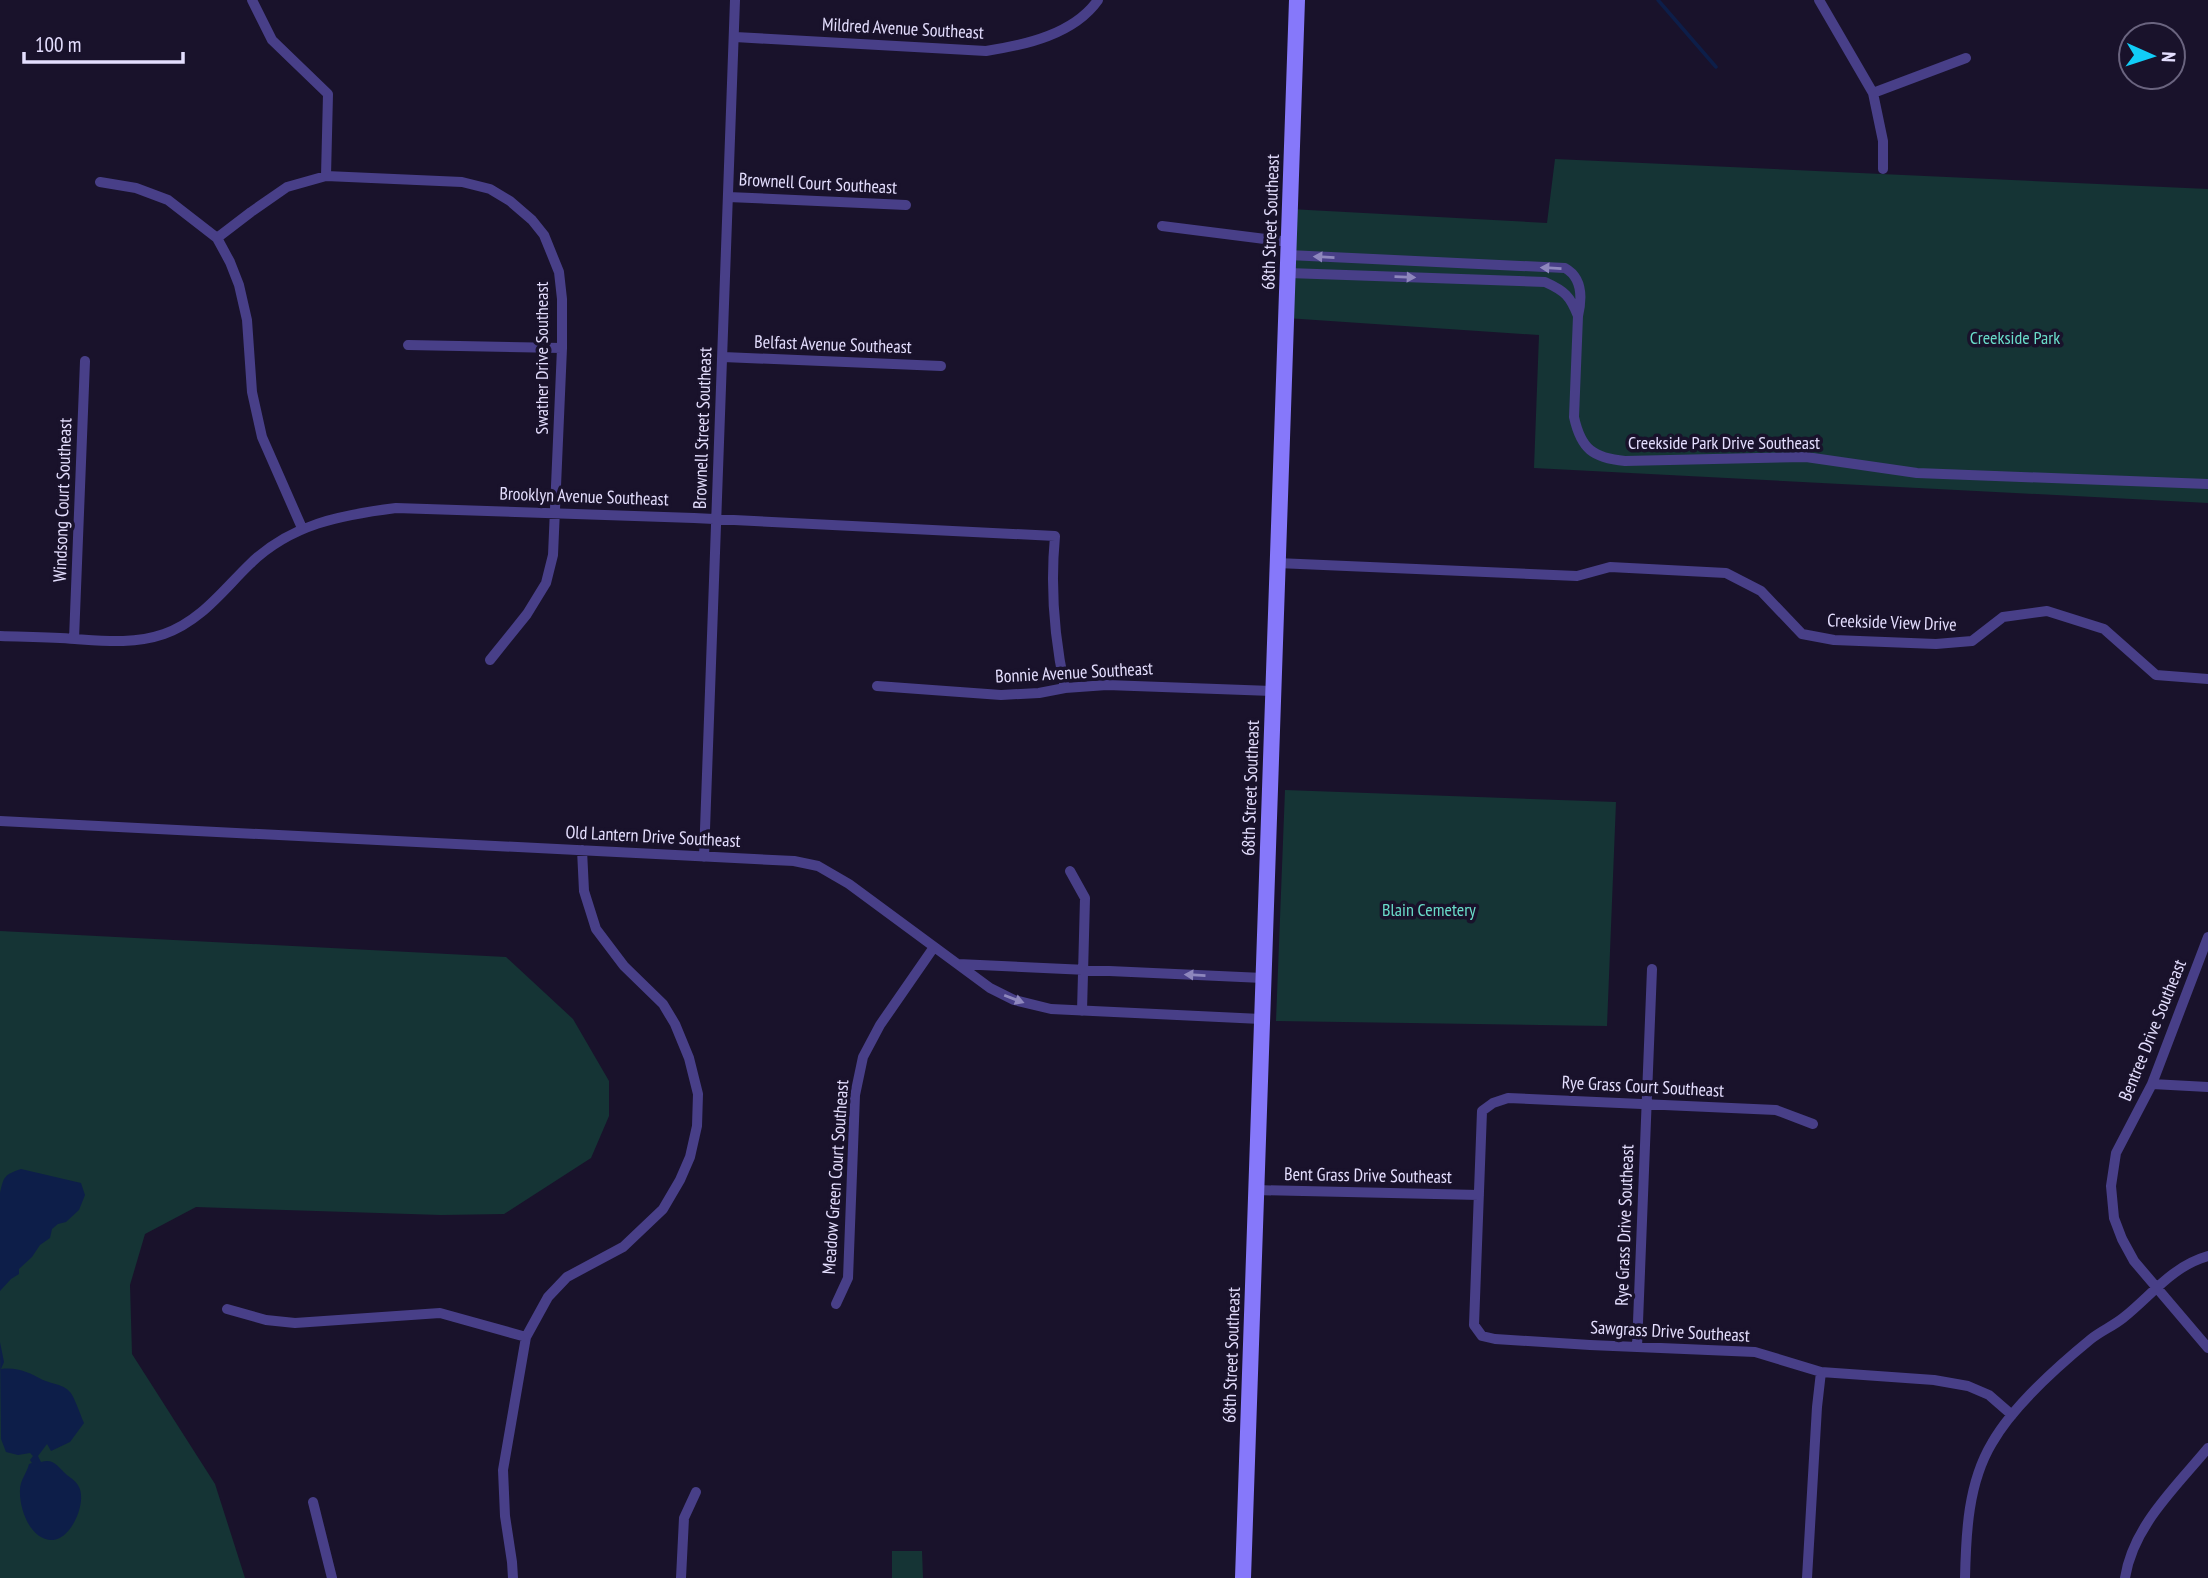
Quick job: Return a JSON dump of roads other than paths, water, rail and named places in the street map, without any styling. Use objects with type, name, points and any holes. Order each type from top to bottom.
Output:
[{"type":"main road","name":"68th Street Southeast","points":[[1243,1578],[1297,0]]},
{"type":"street","points":[[252,0],[272,40],[328,94],[326,176]]},
{"type":"street","name":"Brownell Street Southeast","points":[[704,857],[735,0]]},
{"type":"street","name":"Mildred Avenue Southeast","points":[[734,37],[986,51],[1020,46],[1054,34],[1093,8],[1098,0]]},
{"type":"street","points":[[1819,0],[1873,93],[1883,141],[1883,169]]},
{"type":"street","points":[[1873,93],[1966,58]]},
{"type":"street","name":"Swather Drive Southeast","points":[[217,238],[287,187],[326,176],[462,182],[490,189],[510,201],[532,220],[544,235],[559,272],[562,348],[553,555],[545,583],[527,614],[490,660]]},
{"type":"street","points":[[100,182],[136,188],[168,200],[217,238],[230,262],[242,297],[247,320],[252,392],[262,437],[302,528]]},
{"type":"street","name":"Brownell Court Southeast","points":[[729,197],[905,205]]},
{"type":"street","points":[[1162,226],[1288,249]]},
{"type":"street","name":"Creekside Park Drive Southeast","points":[[1288,249],[1565,268],[1571,271],[1581,290],[1577,316],[1574,417],[1577,432],[1585,446],[1595,455],[1608,460],[1806,457],[1917,473],[2208,484]]},
{"type":"street","points":[[1288,273],[1545,282],[1560,289],[1571,299],[1577,316]]},
{"type":"street","points":[[408,345],[562,348]]},
{"type":"street","name":"Belfast Avenue Southeast","points":[[723,357],[941,366]]},
{"type":"street","name":"Windsong Court Southeast","points":[[74,639],[85,361]]},
{"type":"street","name":"Brooklyn Avenue Southeast","points":[[0,636],[104,642],[141,640],[166,634],[190,622],[208,608],[251,562],[302,528],[347,515],[396,508],[555,512],[1055,536],[1052,566],[1053,622],[1065,688]]},
{"type":"street","name":"Creekside View Drive","points":[[1277,563],[1577,576],[1610,567],[1726,573],[1761,591],[1802,634],[1834,640],[1936,644],[1972,641],[2003,617],[2047,611],[2104,629],[2156,675],[2208,679]]},
{"type":"street","name":"Bonnie Avenue Southeast","points":[[877,687],[1001,695],[1039,693],[1065,688],[1147,685],[1272,691]]},
{"type":"street","name":"Old Lantern Drive Southeast","points":[[0,821],[794,861],[818,866],[849,884],[990,988],[1014,1000],[1051,1009],[1261,1020]]},
{"type":"street","points":[[513,1578],[505,1516],[503,1470],[526,1337],[548,1297],[567,1277],[623,1247],[663,1209],[691,1157],[697,1126],[698,1094],[680,1035],[663,1004],[624,966],[596,929],[584,891],[582,850]]},
{"type":"street","points":[[1070,871],[1085,898],[1082,1011]]},
{"type":"street","name":"Bentree Drive Southeast","points":[[2208,937],[2152,1084],[2116,1153],[2111,1186],[2114,1217],[2134,1261],[2208,1348]]},
{"type":"street","name":"Meadow Green Court Southeast","points":[[836,1304],[848,1278],[855,1095],[863,1057],[880,1024],[934,947]]},
{"type":"street","points":[[957,963],[1263,978]]},
{"type":"street","name":"Rye Grass Drive Southeast","points":[[1637,1347],[1652,969]]},
{"type":"street","points":[[2152,1084],[2208,1087]]},
{"type":"street","name":"Rye Grass Court Southeast","points":[[1479,1195],[1482,1111],[1493,1103],[1508,1098],[1776,1110],[1813,1124]]},
{"type":"street","name":"Bent Grass Drive Southeast","points":[[1255,1190],[1479,1195]]},
{"type":"street","name":"Sawgrass Drive Southeast","points":[[1479,1195],[1474,1325],[1482,1336],[1508,1340],[1755,1352],[1821,1373],[1934,1380],[1968,1386],[1989,1395],[2012,1415]]},
{"type":"street","points":[[1965,1578],[1969,1508],[1978,1474],[1991,1443],[2012,1415],[2092,1338],[2123,1318],[2180,1268],[2208,1256]]},
{"type":"street","points":[[227,1309],[266,1320],[295,1324],[440,1314],[526,1337]]},
{"type":"street","points":[[1807,1578],[1821,1373]]},
{"type":"street","points":[[2125,1578],[2127,1565],[2146,1524],[2206,1450]]},
{"type":"street","points":[[681,1578],[684,1518],[696,1492]]},
{"type":"street","points":[[313,1502],[332,1578]]},
{"type":"water","points":[[21,1169],[81,1183],[85,1195],[79,1210],[66,1222],[52,1229],[50,1238],[40,1245],[19,1269],[19,1274],[0,1291],[0,1193],[6,1177]]},
{"type":"water","points":[[0,1342],[4,1362],[1,1369],[24,1371],[64,1387],[72,1394],[84,1423],[70,1442],[51,1451],[47,1444],[38,1456],[41,1462],[49,1461],[58,1466],[77,1483],[81,1494],[76,1519],[60,1538],[45,1539],[32,1529],[24,1514],[20,1486],[33,1456],[30,1453],[18,1455],[6,1452],[1,1439]]},
{"type":"waterway","points":[[1658,0],[1716,67]]},
{"type":"park label","name":"Creekside Park","points":[[2015,337]]},
{"type":"park label","name":"Blain Cemetery","points":[[1429,909]]}]
